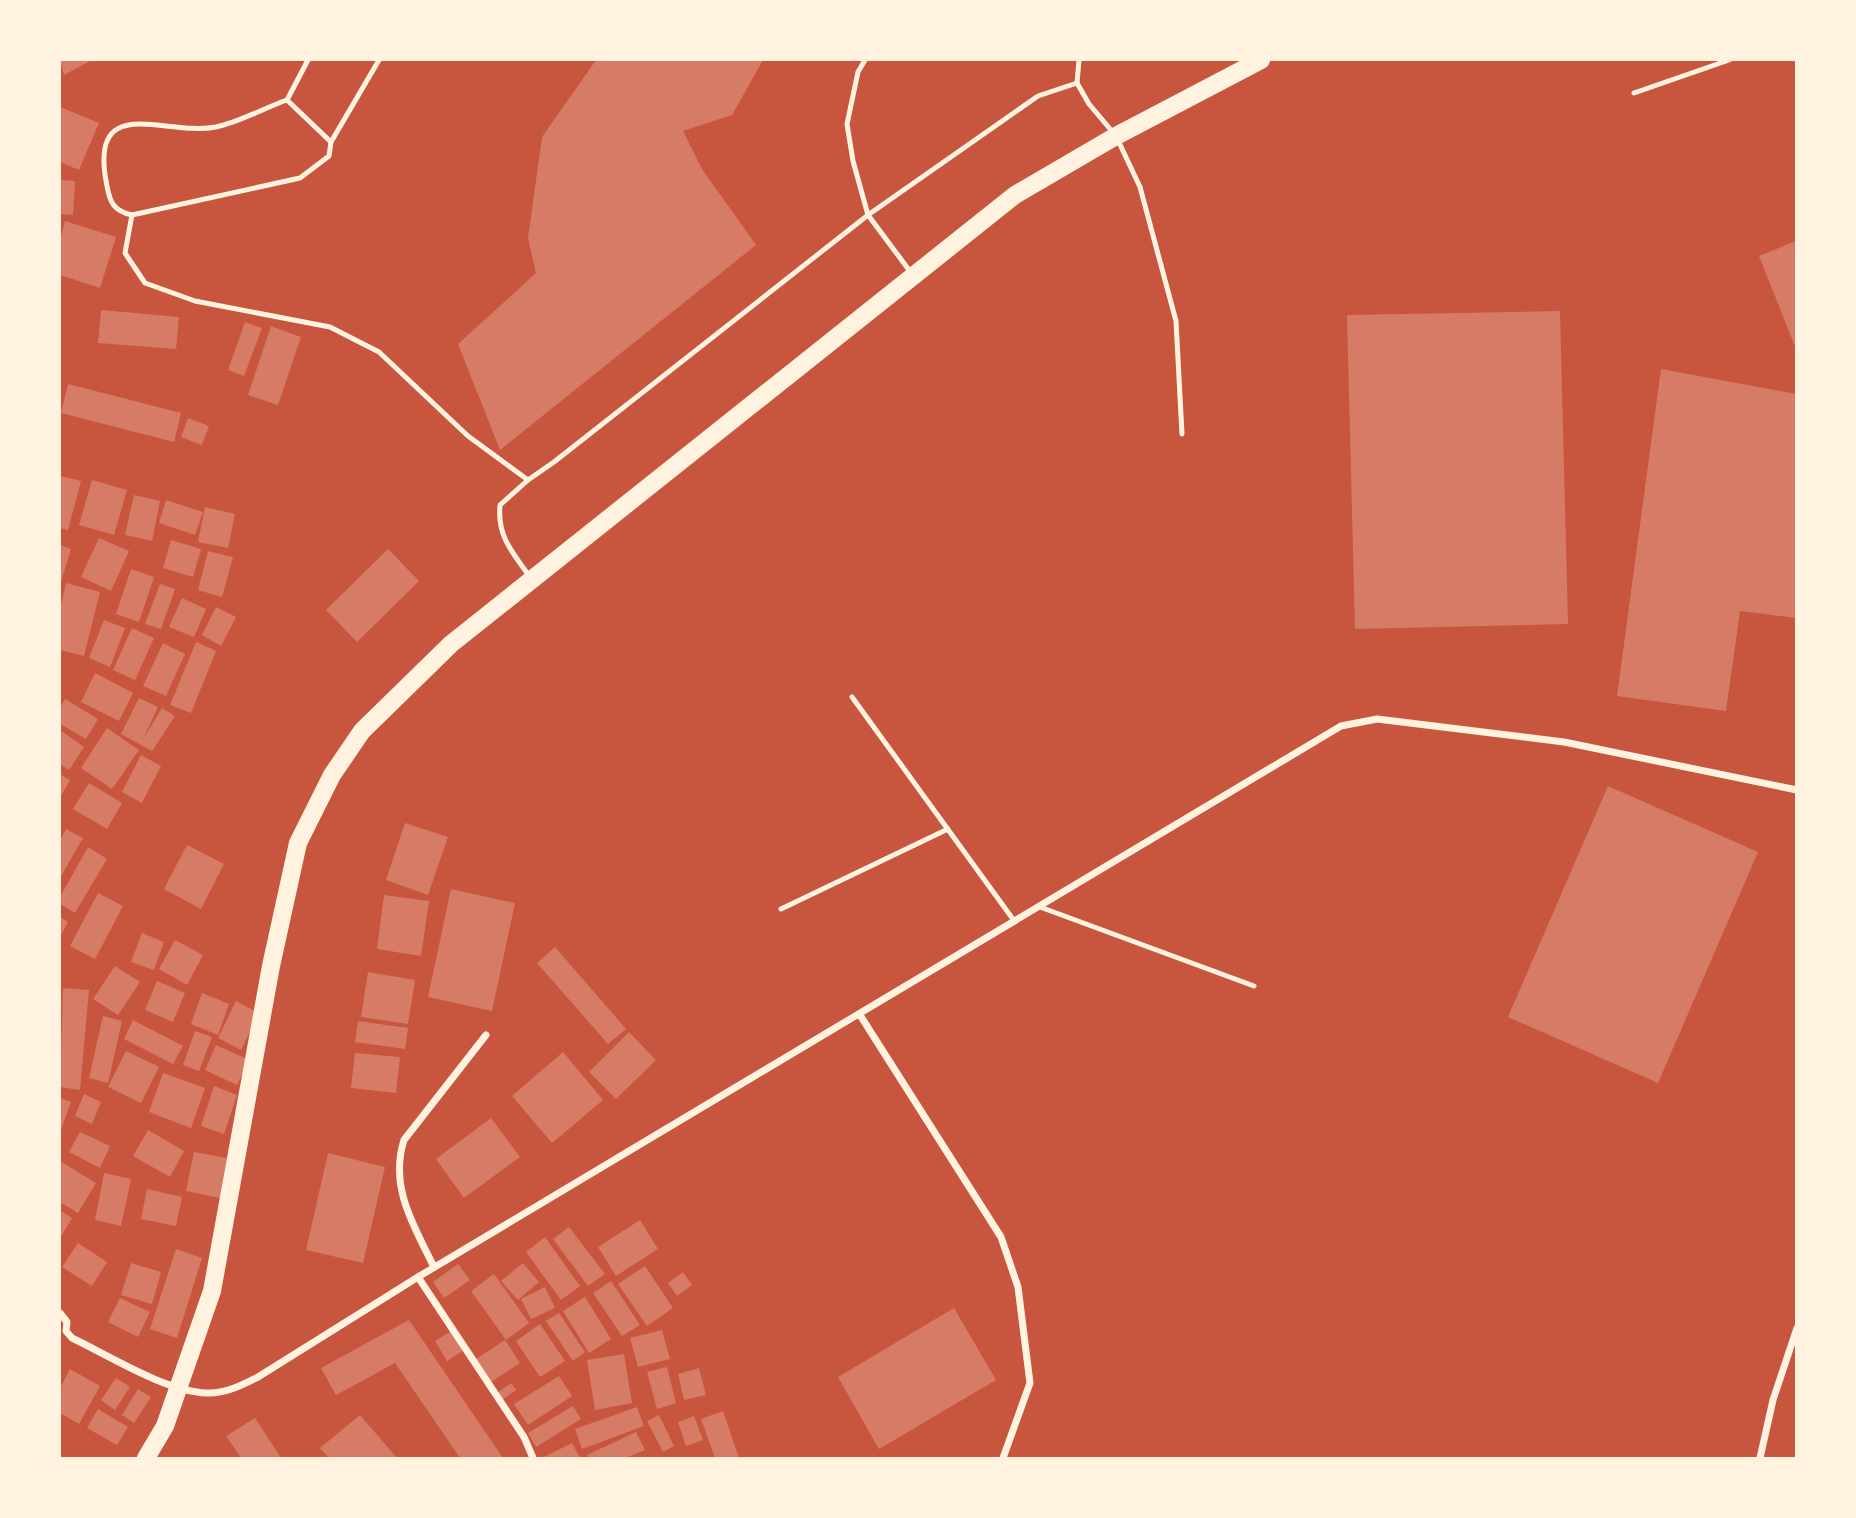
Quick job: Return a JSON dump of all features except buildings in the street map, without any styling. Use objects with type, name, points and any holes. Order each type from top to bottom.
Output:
[{"type":"main road","points":[[146,1458],[165,1426],[212,1291],[271,966],[298,843],[332,775],[362,731],[451,644],[1015,195],[1116,136],[1261,60]]},
{"type":"street","points":[[60,1313],[67,1322],[66,1331],[72,1338],[180,1388],[208,1393],[234,1389],[258,1377],[418,1276],[1341,726],[1377,719],[1564,742],[1797,790]]},
{"type":"street","points":[[860,1015],[1001,1237],[1018,1287],[1030,1383],[1003,1458]]},
{"type":"street","points":[[434,1267],[405,1209],[398,1160],[404,1140],[486,1035]]},
{"type":"street","points":[[418,1276],[524,1437],[533,1458]]},
{"type":"street","points":[[1760,1458],[1773,1400],[1797,1328]]},
{"type":"lane","points":[[308,60],[287,100],[215,127],[127,124],[114,132],[104,146],[101,159],[108,195],[116,210],[132,215],[300,178],[329,156],[331,142],[379,60]]},
{"type":"lane","points":[[865,60],[858,72],[847,124],[868,215],[913,275]]},
{"type":"lane","points":[[1079,60],[1077,83],[1088,104],[1116,136],[1140,187],[1176,321],[1182,433]]},
{"type":"lane","points":[[1634,93],[1730,60]]},
{"type":"lane","points":[[531,579],[502,538],[498,523],[500,505],[528,480],[565,454],[868,215],[1038,96],[1077,83]]},
{"type":"lane","points":[[287,100],[331,142]]},
{"type":"lane","points":[[132,215],[125,253],[145,283],[195,301],[330,327],[379,352],[468,436],[528,480]]},
{"type":"lane","points":[[852,696],[1015,922]]},
{"type":"lane","points":[[781,909],[948,829]]},
{"type":"lane","points":[[1040,907],[1254,986]]}]
